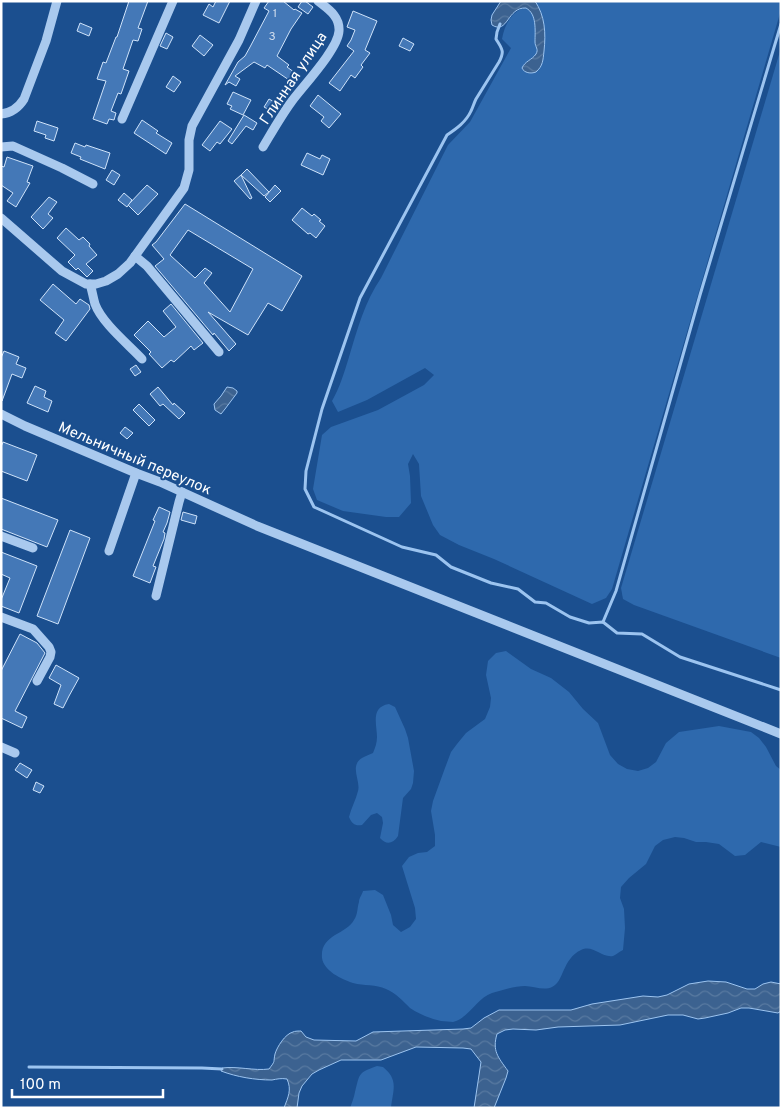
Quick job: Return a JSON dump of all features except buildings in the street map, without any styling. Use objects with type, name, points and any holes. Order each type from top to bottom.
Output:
[{"type":"street","points":[[1,114],[21,105],[24,99],[46,41],[56,1]]},
{"type":"street","points":[[122,119],[173,1]]},
{"type":"street","points":[[1,218],[62,271],[86,284],[106,281],[118,274],[135,256],[184,188],[189,170],[189,140],[192,126],[239,40],[256,1]]},
{"type":"street","name":"Глинная улица","points":[[263,147],[291,102],[330,53],[338,38],[339,24],[336,17],[318,1]]},
{"type":"street","points":[[1,147],[13,146],[93,184]]},
{"type":"street","points":[[135,256],[147,266],[219,352]]},
{"type":"street","points":[[90,284],[99,312],[142,359]]},
{"type":"street","name":"Мельничный переулок","points":[[1,414],[257,526],[781,734]]},
{"type":"street","points":[[109,551],[136,473]]},
{"type":"street","points":[[156,596],[182,492]]},
{"type":"street","points":[[1,536],[33,548]]},
{"type":"street","points":[[1,617],[33,629],[49,647],[50,657],[37,682]]},
{"type":"street","points":[[1,746],[15,753]]},
{"type":"shaded area","points":[[538,1],[781,1],[781,10],[612,589],[606,598],[592,604],[440,535],[433,525],[421,496],[419,464],[413,454],[408,464],[411,503],[399,517],[343,511],[317,500],[313,489],[322,435],[331,427],[378,410],[424,385],[434,375],[425,368],[367,400],[338,412],[332,401],[342,380],[358,326],[370,296],[381,278],[448,145],[470,122],[511,48],[502,39],[508,21],[517,11]]},
{"type":"shaded area","points":[[781,48],[781,658],[634,605],[623,599],[621,588]]},
{"type":"shaded area","points":[[506,651],[531,669],[551,678],[569,692],[598,723],[610,755],[618,764],[627,769],[638,771],[648,768],[656,762],[666,743],[679,732],[719,726],[751,732],[759,738],[776,766],[781,770],[781,847],[761,842],[745,855],[735,856],[719,844],[696,842],[675,837],[663,840],[655,846],[646,864],[621,887],[620,898],[624,909],[625,928],[623,950],[613,956],[609,956],[589,949],[581,950],[570,959],[559,980],[552,987],[521,986],[492,993],[482,999],[459,1020],[453,1022],[441,1021],[429,1018],[410,1008],[396,995],[386,989],[378,986],[353,983],[338,977],[323,963],[322,950],[329,939],[345,929],[354,920],[363,891],[375,890],[383,895],[393,925],[401,932],[410,927],[416,919],[415,908],[402,866],[409,857],[427,852],[435,846],[431,811],[445,768],[451,752],[457,744],[466,733],[485,719],[490,707],[491,698],[486,675],[488,661],[496,653]]},
{"type":"shaded area","points":[[389,704],[395,707],[405,729],[414,771],[411,789],[403,798],[398,836],[389,843],[380,838],[383,823],[382,817],[377,813],[371,815],[362,825],[354,824],[349,817],[358,791],[356,765],[362,758],[373,753],[377,739],[377,713],[383,706]]},
{"type":"shaded area","points":[[377,1066],[383,1067],[393,1081],[394,1091],[391,1108],[350,1108],[360,1075],[366,1070]]},
{"type":"water","points":[[501,1],[535,1],[538,7],[543,19],[545,38],[542,63],[536,72],[528,73],[522,68],[537,51],[534,18],[526,8],[520,9],[505,24],[497,27],[492,25],[492,15]]},
{"type":"water","points":[[227,387],[233,388],[237,393],[221,414],[215,410],[214,404]]},
{"type":"water","points":[[708,981],[726,982],[747,989],[755,989],[771,982],[781,984],[781,1011],[778,1013],[741,1008],[728,1013],[698,1019],[683,1015],[668,1015],[620,1025],[505,1030],[497,1034],[495,1045],[499,1058],[508,1071],[494,1108],[474,1108],[481,1062],[471,1049],[416,1047],[381,1060],[341,1060],[312,1074],[302,1086],[297,1108],[284,1108],[289,1090],[287,1079],[253,1079],[221,1071],[222,1068],[269,1069],[282,1041],[287,1035],[295,1031],[301,1031],[306,1037],[314,1040],[356,1041],[373,1032],[463,1029],[471,1028],[499,1010],[571,1010],[592,1004],[643,996],[658,997],[667,995],[689,984]]},
{"type":"waterway","points":[[500,24],[496,39],[502,50],[499,62],[466,119],[447,135],[360,298],[322,409],[306,471],[305,489],[314,507],[402,547],[436,555],[451,567],[491,583],[518,589],[535,602],[546,603],[570,617],[589,623],[603,622],[617,633],[642,634],[680,657],[781,690]]},
{"type":"waterway","points":[[603,622],[616,591],[700,295],[781,24]]},
{"type":"waterway","points":[[29,1067],[222,1069]]}]
